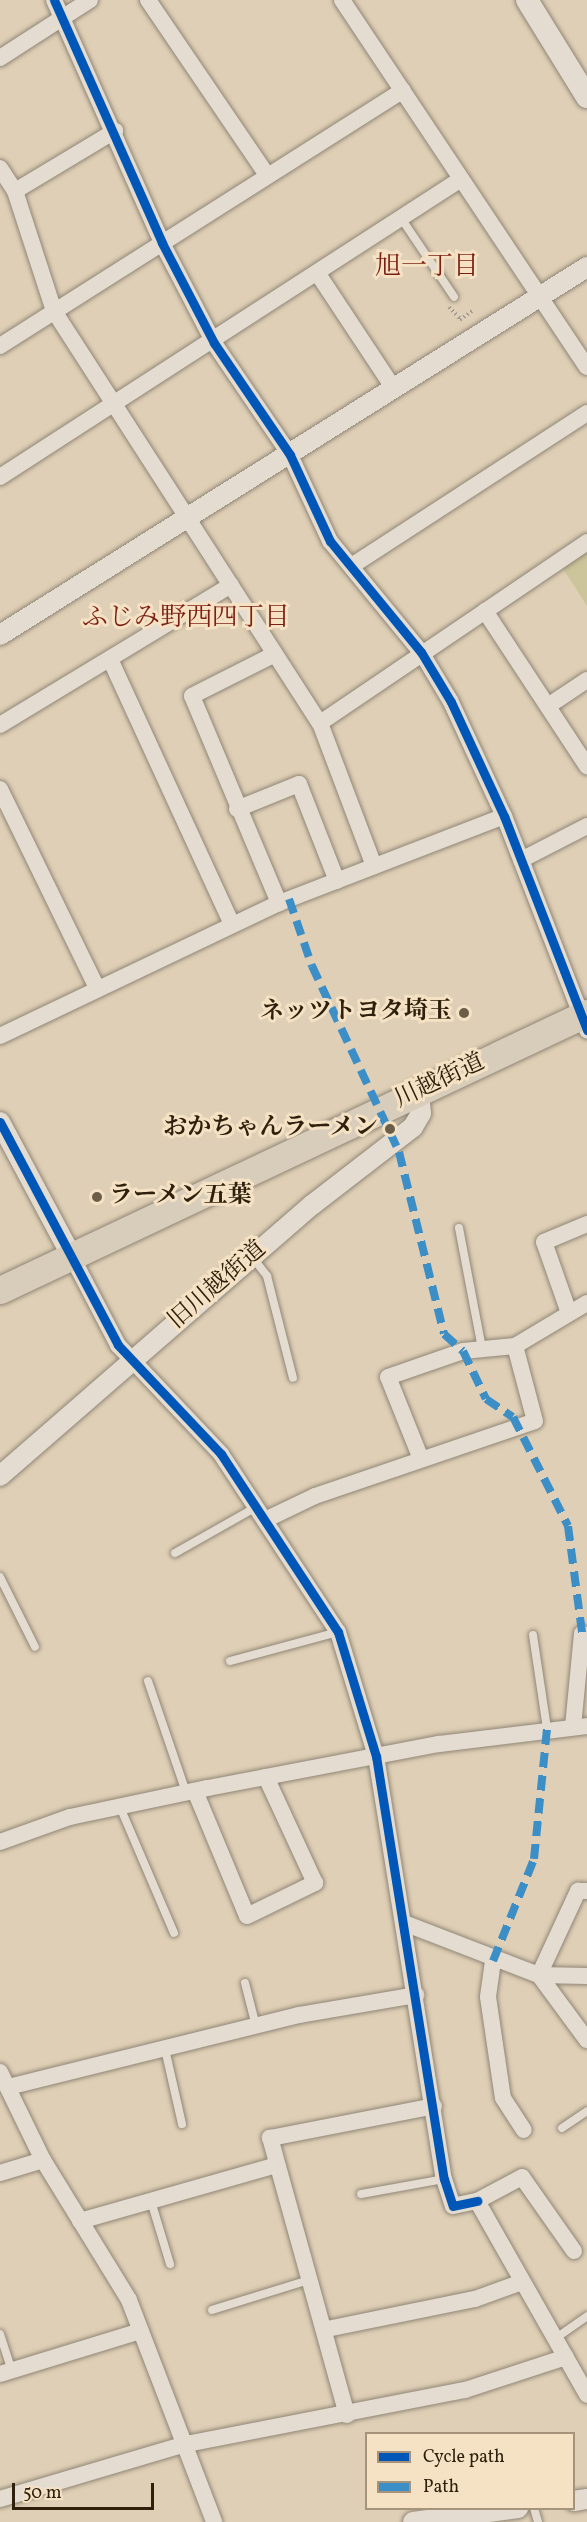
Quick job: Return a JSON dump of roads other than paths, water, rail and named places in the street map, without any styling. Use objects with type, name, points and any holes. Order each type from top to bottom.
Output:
[{"type":"highway","name":"川越街道","points":[[0,1290],[418,1093],[584,1020]]},
{"type":"main road","points":[[527,0],[587,97]]},
{"type":"street","points":[[54,0],[116,131],[162,243],[214,343],[290,455],[330,541],[353,565],[421,652],[504,816],[584,1020]]},
{"type":"street","points":[[0,58],[90,0]]},
{"type":"street","points":[[148,0],[267,175]]},
{"type":"street","points":[[342,0],[587,367]]},
{"type":"street","points":[[0,346],[403,90]]},
{"type":"street","points":[[15,190],[116,131]]},
{"type":"street","points":[[0,168],[15,190],[54,311],[320,723],[374,866]]},
{"type":"street","points":[[0,477],[116,407],[461,179]]},
{"type":"street","points":[[0,635],[188,520],[587,267]]},
{"type":"street","points":[[318,274],[394,389]]},
{"type":"street","points":[[353,565],[587,413]]},
{"type":"street","points":[[320,723],[421,652],[587,542]]},
{"type":"street","points":[[0,725],[231,585]]},
{"type":"street","points":[[485,611],[587,766]]},
{"type":"street","points":[[275,654],[192,696],[237,809],[279,903]]},
{"type":"street","points":[[110,659],[232,924]]},
{"type":"street","points":[[548,706],[587,680]]},
{"type":"street","points":[[237,809],[299,784],[337,881]]},
{"type":"street","points":[[0,789],[97,988]]},
{"type":"street","points":[[0,1036],[279,903],[504,816]]},
{"type":"street","points":[[521,860],[587,826]]},
{"type":"street","name":"旧川越街道","points":[[0,1476],[252,1256],[413,1127],[421,1113],[418,1093]]},
{"type":"street","points":[[0,1122],[118,1345],[183,1409],[263,1512],[338,1632],[376,1756],[444,2179],[453,2206],[477,2201],[522,2177],[574,2251]]},
{"type":"street","points":[[568,1310],[544,1242],[587,1224]]},
{"type":"street","points":[[422,1459],[388,1377],[482,1349],[515,1346],[568,1310],[587,1303]]},
{"type":"street","points":[[263,1512],[535,1421],[515,1346]]},
{"type":"street","points":[[0,1842],[70,1817],[190,1792],[376,1756],[547,1729],[580,1726],[582,1633]]},
{"type":"street","points":[[190,1792],[247,1916],[292,1899],[315,1883],[266,1777]]},
{"type":"street","points":[[539,1975],[578,1891],[587,1891]]},
{"type":"street","points":[[404,1923],[493,1961],[539,1975],[587,1976]]},
{"type":"street","points":[[493,1961],[488,1997],[502,2098],[524,2130]]},
{"type":"street","points":[[539,1975],[587,2040]]},
{"type":"street","points":[[8,2087],[256,2026],[416,1995]]},
{"type":"street","points":[[0,2072],[43,2160],[129,2301],[186,2444],[214,2522]]},
{"type":"street","points":[[347,2415],[327,2329],[270,2138],[434,2106]]},
{"type":"street","points":[[0,2173],[43,2160]]},
{"type":"street","points":[[80,2221],[277,2165]]},
{"type":"street","points":[[477,2201],[587,2395]]},
{"type":"street","points":[[327,2329],[475,2299],[522,2282]]},
{"type":"street","points":[[6,2373],[141,2331]]},
{"type":"street","points":[[0,2499],[186,2444],[347,2415],[465,2390],[566,2357]]},
{"type":"street","points":[[412,2522],[503,2510]]},
{"type":"lane","points":[[401,218],[454,297]]},
{"type":"lane","points":[[459,1228],[482,1349]]},
{"type":"lane","points":[[252,1256],[267,1276],[293,1378]]},
{"type":"lane","points":[[175,1553],[263,1512]]},
{"type":"lane","points":[[0,1578],[34,1647]]},
{"type":"lane","points":[[230,1661],[338,1632]]},
{"type":"lane","points":[[532,1635],[547,1729]]},
{"type":"lane","points":[[148,1681],[190,1792]]},
{"type":"lane","points":[[120,1807],[174,1933]]},
{"type":"lane","points":[[245,1983],[256,2026]]},
{"type":"lane","points":[[165,2049],[182,2124]]},
{"type":"lane","points":[[562,2128],[587,2111]]},
{"type":"lane","points":[[361,2194],[444,2179]]},
{"type":"lane","points":[[151,2201],[170,2264]]},
{"type":"lane","points":[[212,2310],[312,2279]]},
{"type":"lane","points":[[556,2338],[587,2316]]},
{"type":"lane","points":[[0,2334],[6,2373]]},
{"type":"place","name":"ネッツトヨタ埼玉","points":[[464,1013]]},
{"type":"place","name":"おかちゃんラーメン","points":[[390,1129]]},
{"type":"place","name":"ラーメン五葉","points":[[97,1197]]},
{"type":"district","name":"旭一丁目","points":[[427,268]]},
{"type":"district","name":"ふじみ野西四丁目","points":[[186,619]]}]
